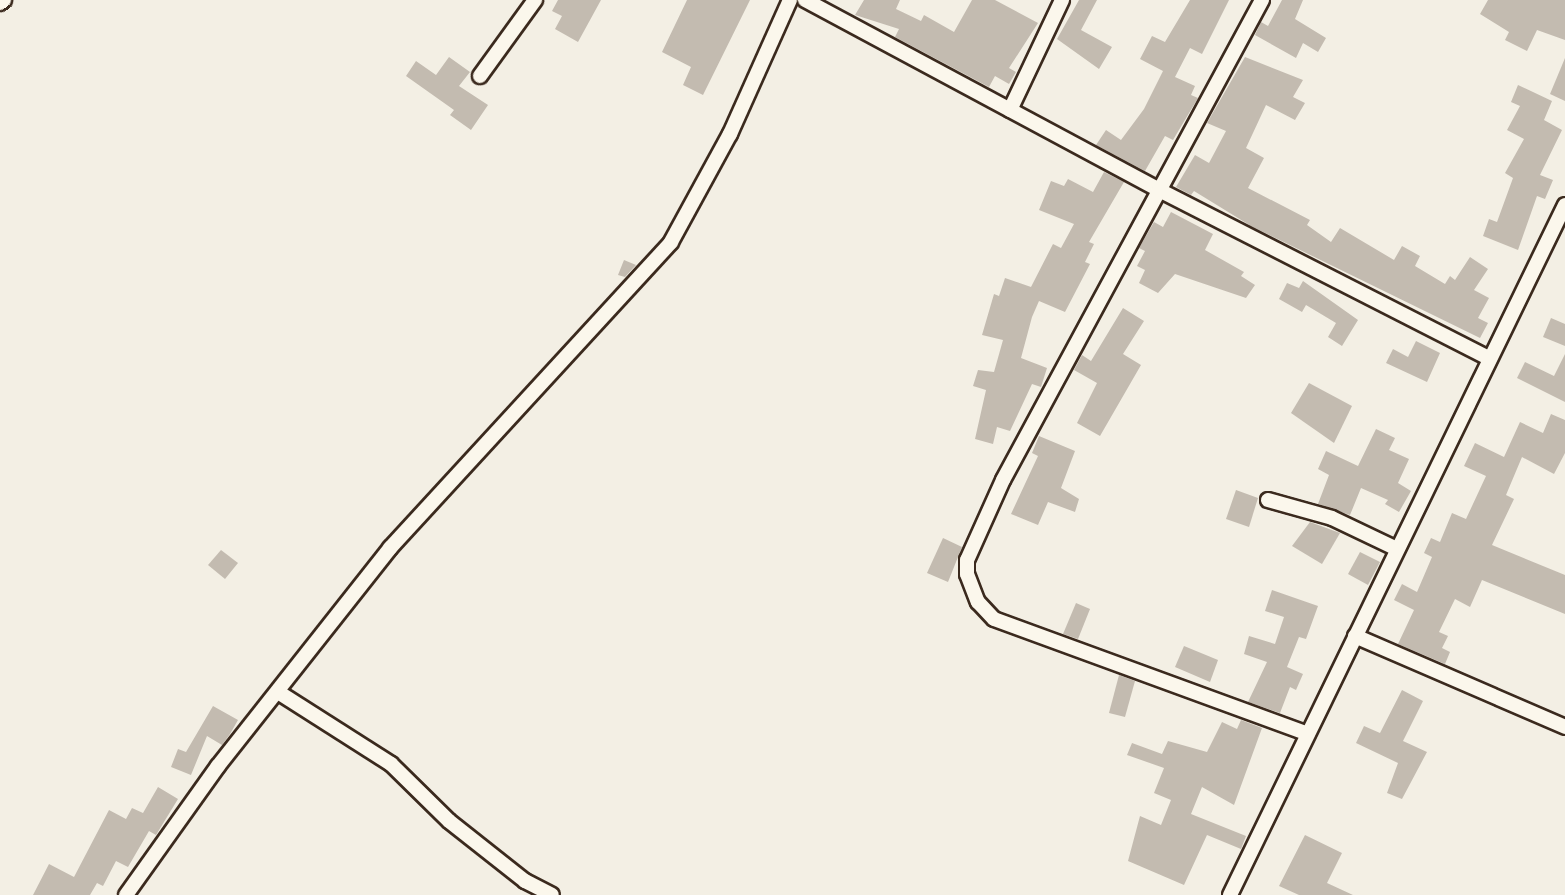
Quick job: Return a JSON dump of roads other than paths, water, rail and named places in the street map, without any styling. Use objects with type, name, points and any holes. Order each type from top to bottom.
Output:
[{"type":"street","points":[[480,76],[535,0]]},
{"type":"street","points":[[126,895],[278,692],[408,526],[671,242],[730,134],[790,0]]},
{"type":"street","points":[[805,0],[1159,190],[1489,358]]},
{"type":"street","points":[[1010,110],[1062,0]]},
{"type":"street","points":[[1262,0],[1003,480],[967,560],[970,586],[994,619],[1308,734]]},
{"type":"street","points":[[1230,895],[1565,205]]},
{"type":"street","points":[[1268,500],[1332,518],[1397,549]]},
{"type":"street","points":[[1355,636],[1565,727]]},
{"type":"street","points":[[278,692],[391,764],[449,821],[525,881],[552,895]]}]
